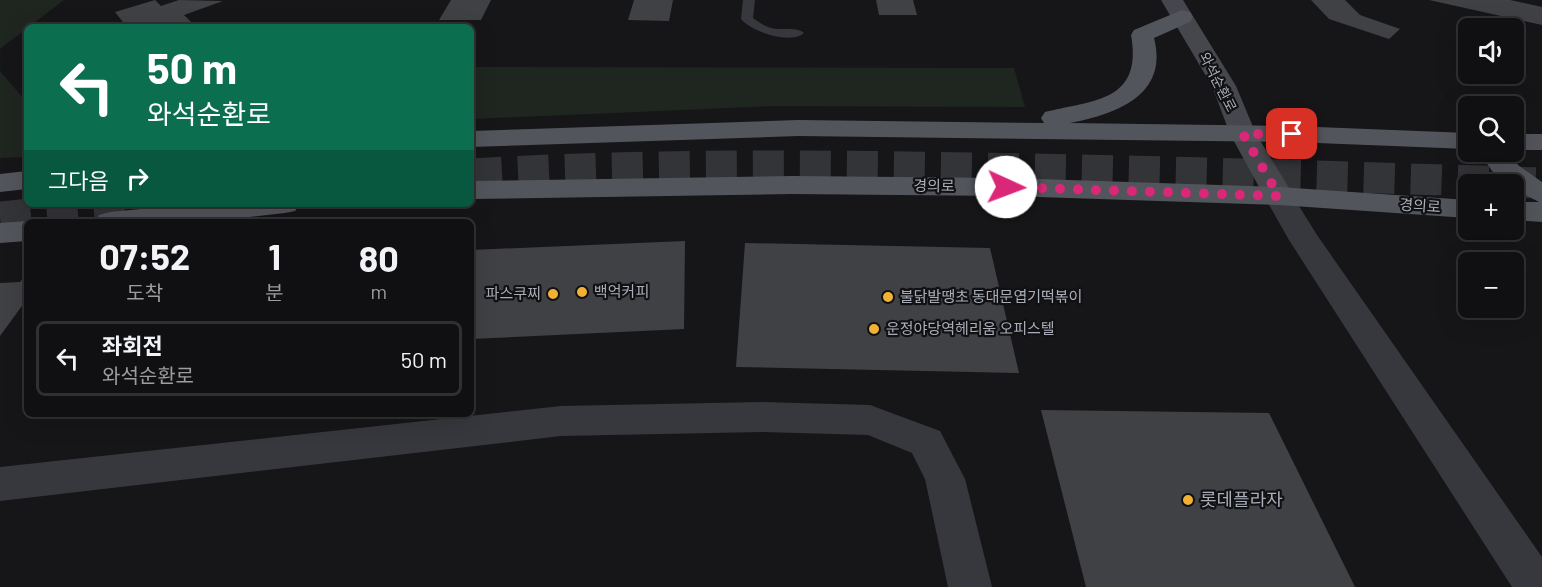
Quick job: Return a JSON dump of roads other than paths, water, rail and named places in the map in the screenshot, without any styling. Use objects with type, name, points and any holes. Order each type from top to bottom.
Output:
[{"type":"main road","points":[[1006,131],[1046,119],[1083,114],[1119,102],[1137,86],[1146,57],[1142,35],[1177,8]]},
{"type":"main road","points":[[474,139],[798,128],[1243,134],[1458,141]]},
{"type":"main road","points":[[1524,142],[1542,142]]},
{"type":"main road","points":[[1500,162],[1518,180],[1542,194]]},
{"type":"main road","points":[[0,183],[24,180]]},
{"type":"main road","name":"경의로","points":[[474,190],[804,185],[1006,187],[1279,196],[1458,208]]},
{"type":"main road","points":[[140,219],[256,207]]},
{"type":"main road","points":[[1524,211],[1542,212]]},
{"type":"main road","points":[[0,233],[24,231]]},
{"type":"street","name":"와석순환로","points":[[1177,8],[1224,86],[1243,134],[1279,196]]},
{"type":"street","points":[[1279,196],[1304,240],[1537,587]]},
{"type":"street","points":[[0,484],[561,421],[762,417],[870,420],[926,442],[945,479],[970,587]]},
{"type":"lane","points":[[749,0],[747,19],[756,26],[768,33],[798,33]]},
{"type":"tunnel","points":[[474,174],[659,167],[847,166],[1542,183]]},
{"type":"tunnel","points":[[0,217],[100,207]]},
{"type":"place","name":"백억커피","points":[[582,292]]},
{"type":"place","name":"파스쿠찌","points":[[553,294]]},
{"type":"place","name":"불닭발땡초 동대문엽기떡볶이","points":[[888,297]]},
{"type":"place","name":"운정야당역헤리움 오피스텔","points":[[874,329]]},
{"type":"place","name":"롯데플라자","points":[[1188,500]]}]
